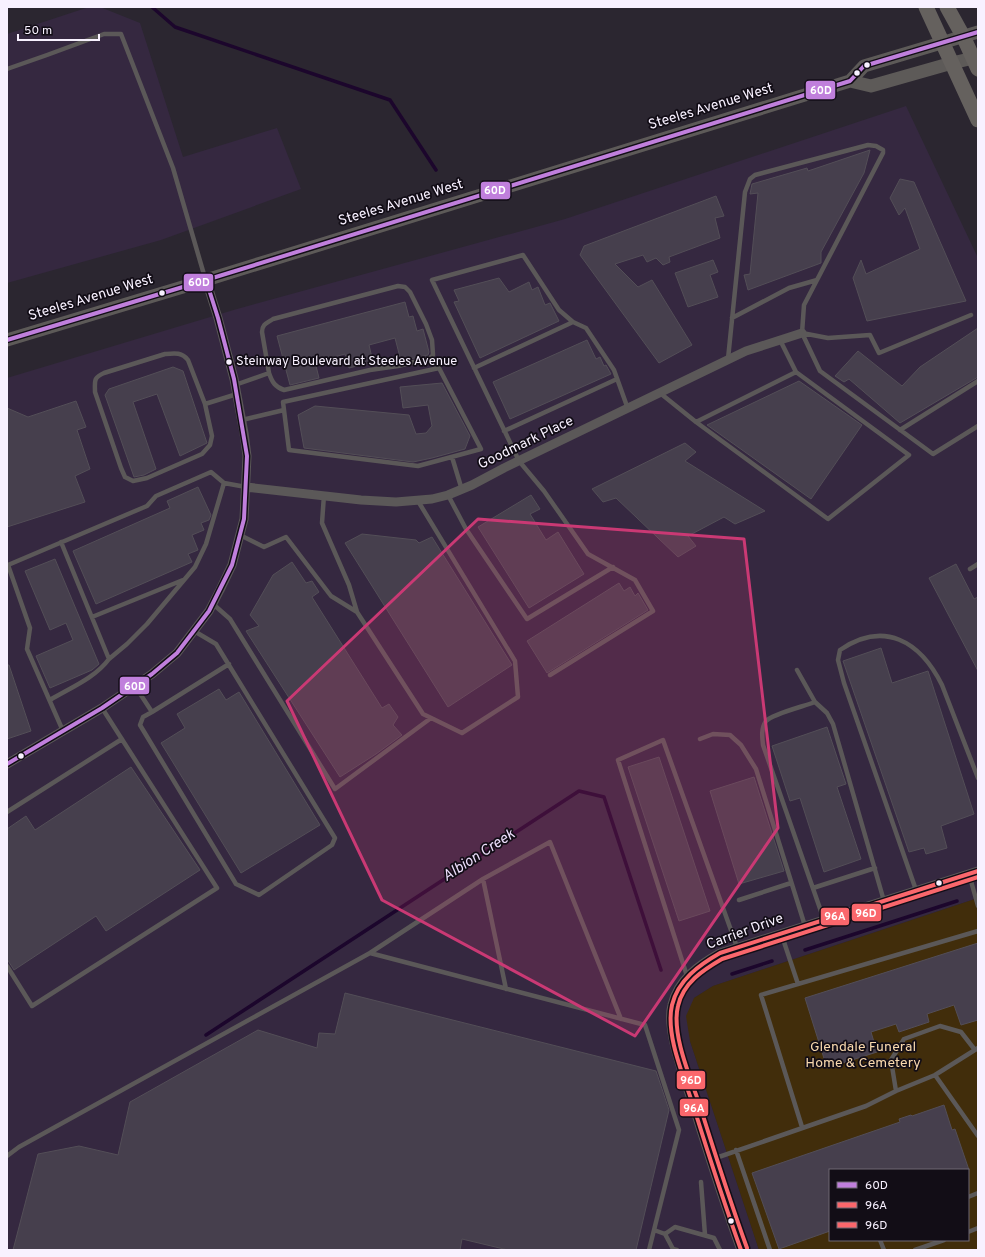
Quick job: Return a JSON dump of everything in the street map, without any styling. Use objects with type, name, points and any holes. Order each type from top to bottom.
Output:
[{"type":"main road","points":[[926,7],[978,120]]},
{"type":"main road","points":[[850,81],[871,86],[952,63],[977,62],[947,7]]},
{"type":"main road","name":"Steeles Avenue West","points":[[7,340],[850,81],[864,66],[978,32]]},
{"type":"street","points":[[7,764],[102,708],[152,674],[177,653],[213,604],[232,564],[244,519],[247,456],[236,390],[218,318],[206,280]]},
{"type":"street","name":"Goodmark Place","points":[[246,486],[361,500],[396,502],[418,501],[448,495],[462,490],[746,351],[802,333]]},
{"type":"street","name":"Carrier Drive","points":[[740,1250],[676,1053],[670,1020],[671,1005],[675,995],[687,976],[702,963],[720,952],[974,872]]},
{"type":"lane","points":[[7,69],[104,34],[121,34],[173,168],[206,280]]},
{"type":"lane","points":[[727,361],[745,192],[750,179],[755,175],[868,145],[880,147],[883,150],[883,153],[804,306],[802,333],[820,371],[933,454],[978,426]]},
{"type":"lane","points":[[550,675],[653,610],[635,580],[588,554],[544,491],[519,461],[432,280],[523,256],[560,310],[573,322],[586,328],[614,370],[628,409]]},
{"type":"lane","points":[[732,318],[789,288],[817,280]]},
{"type":"lane","points":[[398,286],[405,287],[410,292],[426,324],[432,340],[433,355],[430,358],[284,390],[277,388],[272,382],[269,373],[262,332],[264,324],[273,319],[398,286]]},
{"type":"lane","points":[[802,333],[828,338],[870,335],[879,353],[971,315]]},
{"type":"lane","points":[[474,368],[573,322]]},
{"type":"lane","points":[[660,393],[696,422],[828,520],[909,455],[796,372],[780,340]]},
{"type":"lane","points":[[176,353],[184,355],[188,360],[205,404],[212,436],[210,445],[202,454],[147,478],[133,480],[125,477],[121,468],[95,392],[94,381],[97,376],[104,373],[165,354],[176,353]]},
{"type":"lane","points":[[439,368],[481,449],[418,466],[289,450],[284,410],[283,402],[439,368]]},
{"type":"lane","points":[[696,422],[796,372]]},
{"type":"lane","points":[[205,404],[269,373]]},
{"type":"lane","points":[[504,432],[617,379]]},
{"type":"lane","points":[[900,430],[978,381]]},
{"type":"lane","points":[[242,420],[284,410]]},
{"type":"lane","points":[[452,457],[462,490]]},
{"type":"lane","points":[[63,731],[27,649],[30,628],[8,565],[147,506],[156,496],[211,472],[224,483],[246,486]]},
{"type":"lane","points":[[50,700],[90,677],[103,667],[109,659],[147,624],[195,567],[206,544],[224,483]]},
{"type":"lane","points":[[324,495],[322,523],[349,585],[357,612],[423,714],[462,733],[518,697],[515,661],[418,501]]},
{"type":"lane","points":[[448,495],[466,528],[527,619],[613,567]]},
{"type":"lane","points":[[240,535],[264,547],[286,537],[331,596],[357,612]]},
{"type":"lane","points":[[61,542],[109,659]]},
{"type":"lane","points":[[970,568],[978,564]]},
{"type":"lane","points":[[92,617],[185,579]]},
{"type":"lane","points":[[213,604],[230,619],[335,789],[431,718]]},
{"type":"lane","points":[[194,631],[216,644],[229,664],[335,838],[332,845],[259,895],[236,884],[140,725],[143,717],[229,664]]},
{"type":"lane","points":[[916,890],[844,683],[838,660],[840,650],[852,642],[870,636],[884,635],[896,638],[912,646],[935,670],[978,778]]},
{"type":"lane","points":[[797,670],[815,702],[827,713],[833,724],[884,901]]},
{"type":"lane","points":[[135,686],[152,712]]},
{"type":"lane","points":[[815,702],[773,716],[766,722],[762,732],[763,745],[824,920]]},
{"type":"lane","points":[[7,966],[32,1006],[217,888],[102,708]]},
{"type":"lane","points":[[700,738],[713,734],[730,735],[741,745],[756,769],[804,926]]},
{"type":"lane","points":[[7,812],[122,738]]},
{"type":"lane","points":[[687,976],[618,760],[663,740],[736,947]]},
{"type":"lane","points":[[7,1156],[19,1147],[370,953],[483,879],[550,842],[621,1019]]},
{"type":"lane","points":[[813,888],[875,868]]},
{"type":"lane","points":[[974,872],[978,906]]},
{"type":"lane","points":[[483,879],[506,989]]},
{"type":"lane","points":[[738,900],[791,883]]},
{"type":"lane","points":[[802,1127],[761,995],[978,931]]},
{"type":"lane","points":[[781,933],[798,984]]},
{"type":"lane","points":[[370,953],[645,1025],[678,1130],[650,1250]]},
{"type":"lane","points":[[710,1160],[866,1106],[896,1091],[935,1075],[976,1049],[961,1032],[940,1026],[904,1040],[891,1060],[896,1091]]},
{"type":"lane","points":[[935,1075],[978,1136]]},
{"type":"lane","points":[[736,1150],[770,1250]]},
{"type":"lane","points":[[701,1182],[705,1235]]},
{"type":"lane","points":[[665,1234],[675,1227],[705,1235],[714,1238],[720,1250]]},
{"type":"lane","points":[[654,1230],[665,1234],[673,1249],[677,1250]]},
{"type":"lane","points":[[915,1250],[941,1241]]},
{"type":"highlighted area","points":[[478,519],[744,539],[778,828],[635,1036],[382,900],[287,701]]},
{"type":"shaded area","points":[[89,7],[100,7],[140,23],[183,157],[277,128],[301,189],[161,240],[7,283],[7,34]]},
{"type":"shaded area","points":[[906,106],[978,258],[978,898],[713,986],[694,998],[690,1041],[759,1250],[7,1250],[7,378],[237,309],[565,219]]},
{"type":"green space","name":"Glendale Funeral Home & Cemetery","points":[[978,898],[978,1250],[759,1250],[690,1041],[686,1016],[694,998],[713,986]]},
{"type":"building","points":[[870,150],[864,173],[821,252],[821,263],[748,290],[744,275],[750,274],[758,193],[750,194],[752,184],[807,168],[808,171]]},
{"type":"building","points":[[900,179],[914,182],[966,301],[867,321],[853,278],[861,260],[866,274],[920,249],[905,208],[899,215],[890,198]]},
{"type":"building","points":[[716,196],[724,216],[715,218],[720,238],[669,257],[670,262],[663,265],[656,258],[647,262],[643,255],[615,264],[638,287],[652,280],[692,345],[659,363],[580,255],[584,246]]},
{"type":"building","points":[[713,260],[718,272],[710,275],[718,297],[688,307],[675,273]]},
{"type":"building","points":[[499,278],[509,292],[529,282],[532,290],[538,287],[545,305],[550,303],[559,321],[480,358],[454,302],[459,301],[454,290]]},
{"type":"building","points":[[405,302],[409,317],[413,316],[417,331],[423,329],[429,352],[428,355],[401,361],[395,338],[369,345],[373,362],[349,368],[345,354],[315,362],[319,378],[290,385],[277,336]]},
{"type":"building","points":[[978,328],[978,377],[900,423],[849,379],[844,382],[835,376],[858,351],[902,386],[920,367]]},
{"type":"building","points":[[587,340],[596,359],[600,357],[604,366],[606,365],[611,374],[510,419],[493,382]]},
{"type":"building","points":[[173,367],[183,371],[207,443],[180,456],[157,394],[133,402],[156,469],[144,475],[134,477],[105,395],[109,389]]},
{"type":"building","points":[[799,381],[862,425],[811,499],[707,425]]},
{"type":"building","points":[[442,383],[470,436],[465,449],[413,462],[304,448],[298,415],[315,406],[409,415],[416,434],[426,433],[432,426],[428,405],[403,408],[400,387]]},
{"type":"building","points":[[76,401],[86,427],[77,430],[90,469],[75,476],[85,502],[7,527],[7,408],[28,417]]},
{"type":"building","points":[[685,443],[696,452],[685,461],[765,511],[735,524],[724,517],[688,536],[696,546],[678,557],[616,498],[603,502],[592,489]]},
{"type":"building","points":[[198,487],[211,515],[209,520],[201,523],[204,530],[192,535],[198,550],[188,554],[192,562],[96,604],[73,551],[170,508],[167,501]]},
{"type":"building","points":[[531,495],[540,509],[530,514],[546,540],[558,532],[584,574],[529,608],[478,527]]},
{"type":"building","points":[[362,534],[416,540],[419,543],[432,537],[512,665],[448,707],[345,543]]},
{"type":"building","points":[[55,559],[99,664],[92,670],[50,688],[36,656],[73,640],[66,623],[50,630],[25,571]]},
{"type":"building","points":[[292,562],[306,583],[312,581],[319,592],[312,597],[382,708],[389,704],[398,717],[393,725],[402,735],[340,777],[246,631],[259,626],[250,615],[273,575]]},
{"type":"building","points":[[956,564],[974,599],[978,597],[978,671],[929,578]]},
{"type":"building","points":[[619,583],[624,591],[630,587],[635,596],[638,593],[648,610],[547,673],[527,641]]},
{"type":"building","points":[[881,648],[892,683],[928,671],[974,814],[941,826],[947,848],[926,854],[924,848],[909,852],[843,661]]},
{"type":"building","points":[[7,665],[9,665],[31,731],[7,739]]},
{"type":"building","points":[[219,689],[226,700],[239,692],[320,825],[241,873],[161,743],[185,728],[177,714]]},
{"type":"building","points":[[827,727],[846,784],[837,787],[861,859],[824,872],[800,798],[790,801],[772,746]]},
{"type":"building","points":[[659,757],[710,911],[679,921],[628,767]]},
{"type":"building","points":[[131,767],[200,870],[106,931],[96,916],[14,970],[7,959],[7,829],[26,816],[35,830]]},
{"type":"building","points":[[754,777],[784,871],[739,884],[710,791]]},
{"type":"building","points":[[978,943],[978,1020],[961,1025],[954,1005],[927,1014],[929,1022],[899,1032],[896,1024],[871,1032],[877,1052],[827,1068],[805,998]]},
{"type":"building","points":[[345,993],[656,1071],[669,1110],[636,1250],[508,1250],[462,1239],[460,1250],[13,1250],[38,1154],[79,1146],[118,1155],[130,1102],[258,1030],[317,1048],[319,1033],[335,1034]]},
{"type":"building","points":[[944,1105],[952,1130],[955,1129],[969,1169],[829,1169],[829,1231],[779,1249],[752,1173],[900,1122],[899,1119]]},
{"type":"waterway","points":[[152,7],[175,27],[390,100],[436,170]]},
{"type":"waterway","name":"Albion Creek","points":[[206,1035],[579,791],[604,797],[661,970]]},
{"type":"waterway","name":"Albion Creek","points":[[805,950],[957,901]]},
{"type":"waterway","name":"Albion Creek","points":[[732,974],[772,961]]},
{"type":"transit line","name":"60D","points":[[7,340],[850,81],[864,66],[978,32]]},
{"type":"transit line","name":"60D","points":[[7,764],[102,708],[152,674],[177,653],[209,611],[232,565],[244,519],[247,456],[234,379],[218,318],[206,280]]},
{"type":"transit line","name":"96A","points":[[741,1250],[677,1057],[671,1030],[671,1017],[672,1005],[679,988],[697,968],[720,953],[978,871]]},
{"type":"transit line","name":"96D","points":[[747,1248],[683,1056],[677,1030],[677,1017],[678,1006],[684,990],[701,973],[722,959],[978,877]]},
{"type":"place","name":"Steinway Boulevard at Steeles Avenue","points":[[229,362]]}]
